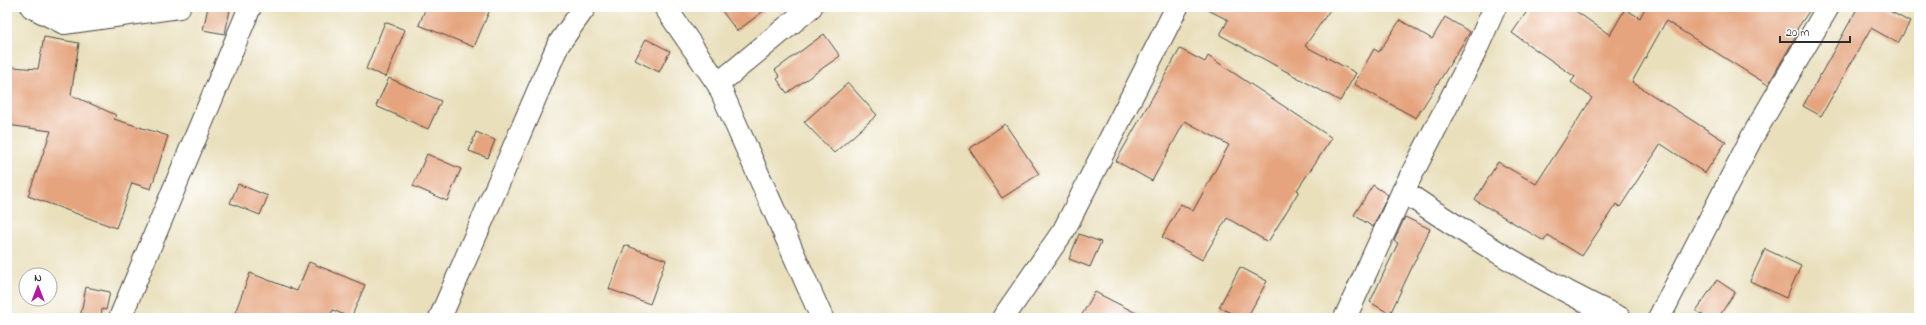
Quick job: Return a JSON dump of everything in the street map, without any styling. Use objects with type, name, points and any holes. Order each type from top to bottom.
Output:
[{"type":"street","points":[[32,7],[64,23],[179,7]]},
{"type":"street","points":[[120,318],[250,7]]},
{"type":"street","points":[[440,318],[558,45],[586,7]]},
{"type":"street","points":[[665,7],[718,84],[822,318]]},
{"type":"street","points":[[718,84],[811,7]]},
{"type":"street","points":[[1003,318],[1064,230],[1177,7]]},
{"type":"street","points":[[1345,318],[1402,191],[1475,52],[1495,7]]},
{"type":"street","points":[[1659,318],[1752,137],[1828,7]]},
{"type":"street","points":[[1402,191],[1471,237],[1588,303],[1620,318]]},
{"type":"building","points":[[208,7],[230,10],[225,34],[203,30]]},
{"type":"building","points":[[426,7],[491,7],[474,47],[419,25]]},
{"type":"building","points":[[719,7],[769,7],[737,31]]},
{"type":"building","points":[[1202,7],[1332,7],[1305,46],[1356,73],[1340,101],[1220,35],[1228,20]]},
{"type":"building","points":[[1530,7],[1570,7],[1610,35],[1625,9],[1640,18],[1645,8],[1643,7],[1812,7],[1797,29],[1799,31],[1768,85],[1666,21],[1632,82],[1726,142],[1705,173],[1661,144],[1620,207],[1616,204],[1582,256],[1548,235],[1544,241],[1475,200],[1498,162],[1536,184],[1592,98],[1571,82],[1575,77],[1512,33]]},
{"type":"building","points":[[1858,7],[1882,7],[1910,22],[1898,43],[1871,28],[1821,116],[1803,106]]},
{"type":"building","points":[[1445,17],[1470,32],[1416,118],[1354,84],[1374,49],[1379,52],[1400,20],[1432,39]]},
{"type":"building","points":[[385,22],[405,30],[386,77],[366,69]]},
{"type":"building","points":[[824,34],[840,56],[787,93],[777,79],[780,77],[775,70]]},
{"type":"building","points":[[44,37],[79,43],[71,95],[116,115],[114,119],[168,136],[151,189],[132,183],[116,228],[28,196],[51,131],[7,125],[12,67],[38,69]]},
{"type":"building","points":[[646,39],[670,51],[659,72],[635,60]]},
{"type":"building","points":[[1180,49],[1205,62],[1208,56],[1332,138],[1297,190],[1299,191],[1268,242],[1227,218],[1202,260],[1162,237],[1181,204],[1193,211],[1229,145],[1185,121],[1152,181],[1116,161]]},
{"type":"building","points":[[389,78],[441,101],[428,129],[376,106]]},
{"type":"building","points":[[848,83],[877,115],[834,153],[804,122]]},
{"type":"building","points":[[1005,124],[1039,174],[1002,198],[969,149]]},
{"type":"building","points":[[476,132],[495,140],[488,158],[469,151]]},
{"type":"building","points":[[427,154],[461,169],[447,201],[413,186]]},
{"type":"building","points":[[238,184],[268,196],[260,215],[230,203]]},
{"type":"building","points":[[1373,185],[1388,195],[1373,227],[1354,215]]},
{"type":"building","points":[[1405,217],[1430,229],[1390,314],[1370,302],[1398,243],[1394,241]]},
{"type":"building","points":[[1079,234],[1101,242],[1090,267],[1069,259]]},
{"type":"building","points":[[625,245],[666,260],[650,304],[609,289]]},
{"type":"building","points":[[1765,249],[1801,266],[1786,298],[1750,281]]},
{"type":"building","points":[[309,262],[365,285],[351,318],[333,310],[329,318],[233,318],[250,273],[297,291]]},
{"type":"building","points":[[1240,267],[1267,281],[1247,318],[1240,318],[1219,307]]},
{"type":"building","points":[[1717,280],[1735,292],[1718,318],[1707,318],[1696,311]]},
{"type":"building","points":[[86,287],[110,292],[106,310],[102,309],[101,318],[80,318]]},
{"type":"building","points":[[1095,292],[1146,318],[1080,318]]}]
